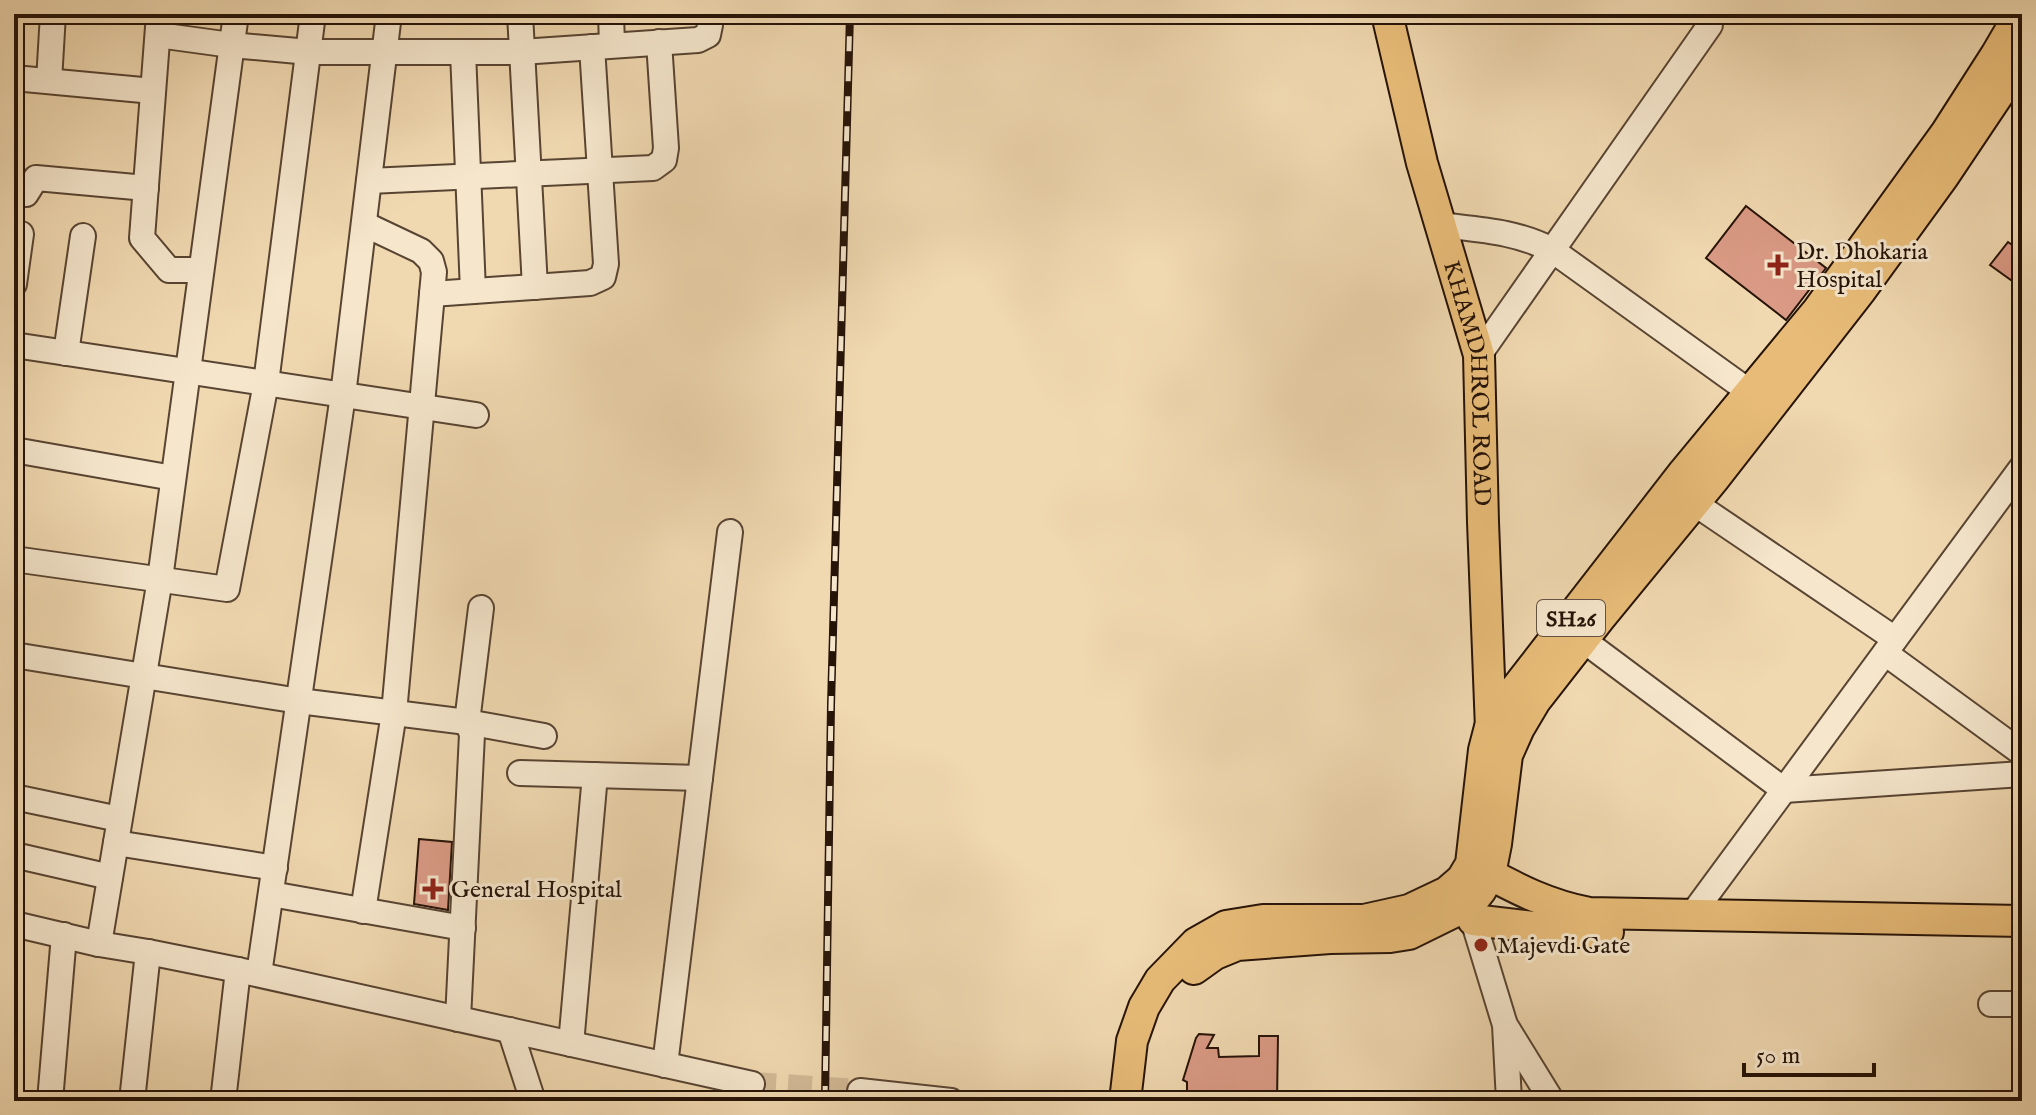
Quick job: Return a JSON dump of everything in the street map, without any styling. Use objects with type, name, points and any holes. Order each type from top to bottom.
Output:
[{"type":"main road","name":"KHAMDHROL ROAD","points":[[1387,14],[1422,163],[1479,355],[1490,727],[1507,755]]},
{"type":"main road","name":"SH26","points":[[1473,888],[1496,844],[1507,755],[1535,701],[1694,503],[1818,310],[1946,133],[2014,64],[2020,14]]},
{"type":"main road","name":"SH26","points":[[1473,888],[1484,750],[1490,727],[1504,704],[1684,472],[1760,399]]},
{"type":"main road","points":[[1473,888],[1577,932],[1828,938],[2022,936]]},
{"type":"main road","points":[[1142,1101],[1159,1023],[1173,995],[1193,969],[1215,954],[1237,945],[1409,934],[1473,888]]},
{"type":"main road","points":[[1125,1101],[1132,1041],[1144,1007],[1160,980],[1196,943],[1226,926],[1263,920],[1364,920],[1409,910],[1447,892],[1473,888],[1531,896],[1563,908],[1589,913],[2022,921]]},
{"type":"street","points":[[49,81],[53,14]]},
{"type":"street","points":[[99,944],[160,579],[236,14]]},
{"type":"street","points":[[14,559],[227,589],[266,383],[313,14]]},
{"type":"street","points":[[223,1101],[249,972],[271,894],[275,868],[343,395],[389,14]]},
{"type":"street","points":[[520,14],[535,287]]},
{"type":"street","points":[[432,294],[590,283],[603,277],[606,264],[600,170],[602,46],[611,14]]},
{"type":"street","points":[[201,270],[169,270],[142,238],[158,24],[231,45],[309,52],[521,52],[698,40],[708,35],[710,14]]},
{"type":"street","points":[[1479,355],[1710,25],[1710,14]]},
{"type":"street","points":[[369,181],[653,168],[664,160],[666,148],[659,42]]},
{"type":"street","points":[[463,52],[473,291]]},
{"type":"street","points":[[14,78],[153,91]]},
{"type":"street","points":[[14,192],[26,194],[36,178],[146,188]]},
{"type":"street","points":[[363,911],[394,713],[434,272],[431,261],[421,251],[364,224]]},
{"type":"street","points":[[1440,225],[1509,233],[1552,250],[1760,399]]},
{"type":"street","points":[[14,284],[21,234]]},
{"type":"street","points":[[66,353],[83,236]]},
{"type":"street","points":[[14,345],[476,415]]},
{"type":"street","points":[[14,450],[173,478]]},
{"type":"street","points":[[1691,916],[2022,467]]},
{"type":"street","points":[[1694,503],[1890,646],[2022,753]]},
{"type":"street","points":[[665,1065],[730,532]]},
{"type":"street","points":[[458,1019],[472,734],[467,722],[481,608]]},
{"type":"street","points":[[1583,640],[1784,790],[2022,774]]},
{"type":"street","points":[[14,655],[299,701],[467,722],[544,736]]},
{"type":"street","points":[[520,773],[700,778]]},
{"type":"street","points":[[571,1044],[595,775]]},
{"type":"street","points":[[14,797],[118,831],[275,868]]},
{"type":"street","points":[[14,855],[110,877]]},
{"type":"street","points":[[1473,888],[1505,1025],[1509,1101]]},
{"type":"street","points":[[271,894],[463,928]]},
{"type":"street","points":[[14,924],[99,944],[249,972],[752,1084]]},
{"type":"street","points":[[50,1101],[64,935]]},
{"type":"street","points":[[132,1101],[148,952]]},
{"type":"street","points":[[1991,1004],[2022,1004]]},
{"type":"street","points":[[1505,1025],[1552,1101]]},
{"type":"street","points":[[510,1030],[533,1101]]},
{"type":"street","points":[[860,1091],[951,1101]]},
{"type":"building","points":[[1746,206],[1826,268],[1786,320],[1706,258]]},
{"type":"building","points":[[2008,242],[2022,252],[2022,288],[1990,265]]},
{"type":"building","points":[[419,839],[452,842],[448,910],[414,904]]},
{"type":"building","points":[[1199,1034],[1214,1035],[1207,1048],[1218,1048],[1219,1057],[1259,1056],[1259,1036],[1278,1036],[1277,1101],[1187,1101],[1187,1082],[1183,1080]]},
{"type":"tunnel","points":[[752,1084],[860,1091]]},
{"type":"railway","points":[[825,1101],[831,705],[850,14]]},
{"type":"place","name":"Dr. Dhokaria Hospital","points":[[1778,265]]},
{"type":"place","name":"General Hospital","points":[[433,889]]},
{"type":"place","name":"Majevdi Gate","points":[[1481,945]]}]
